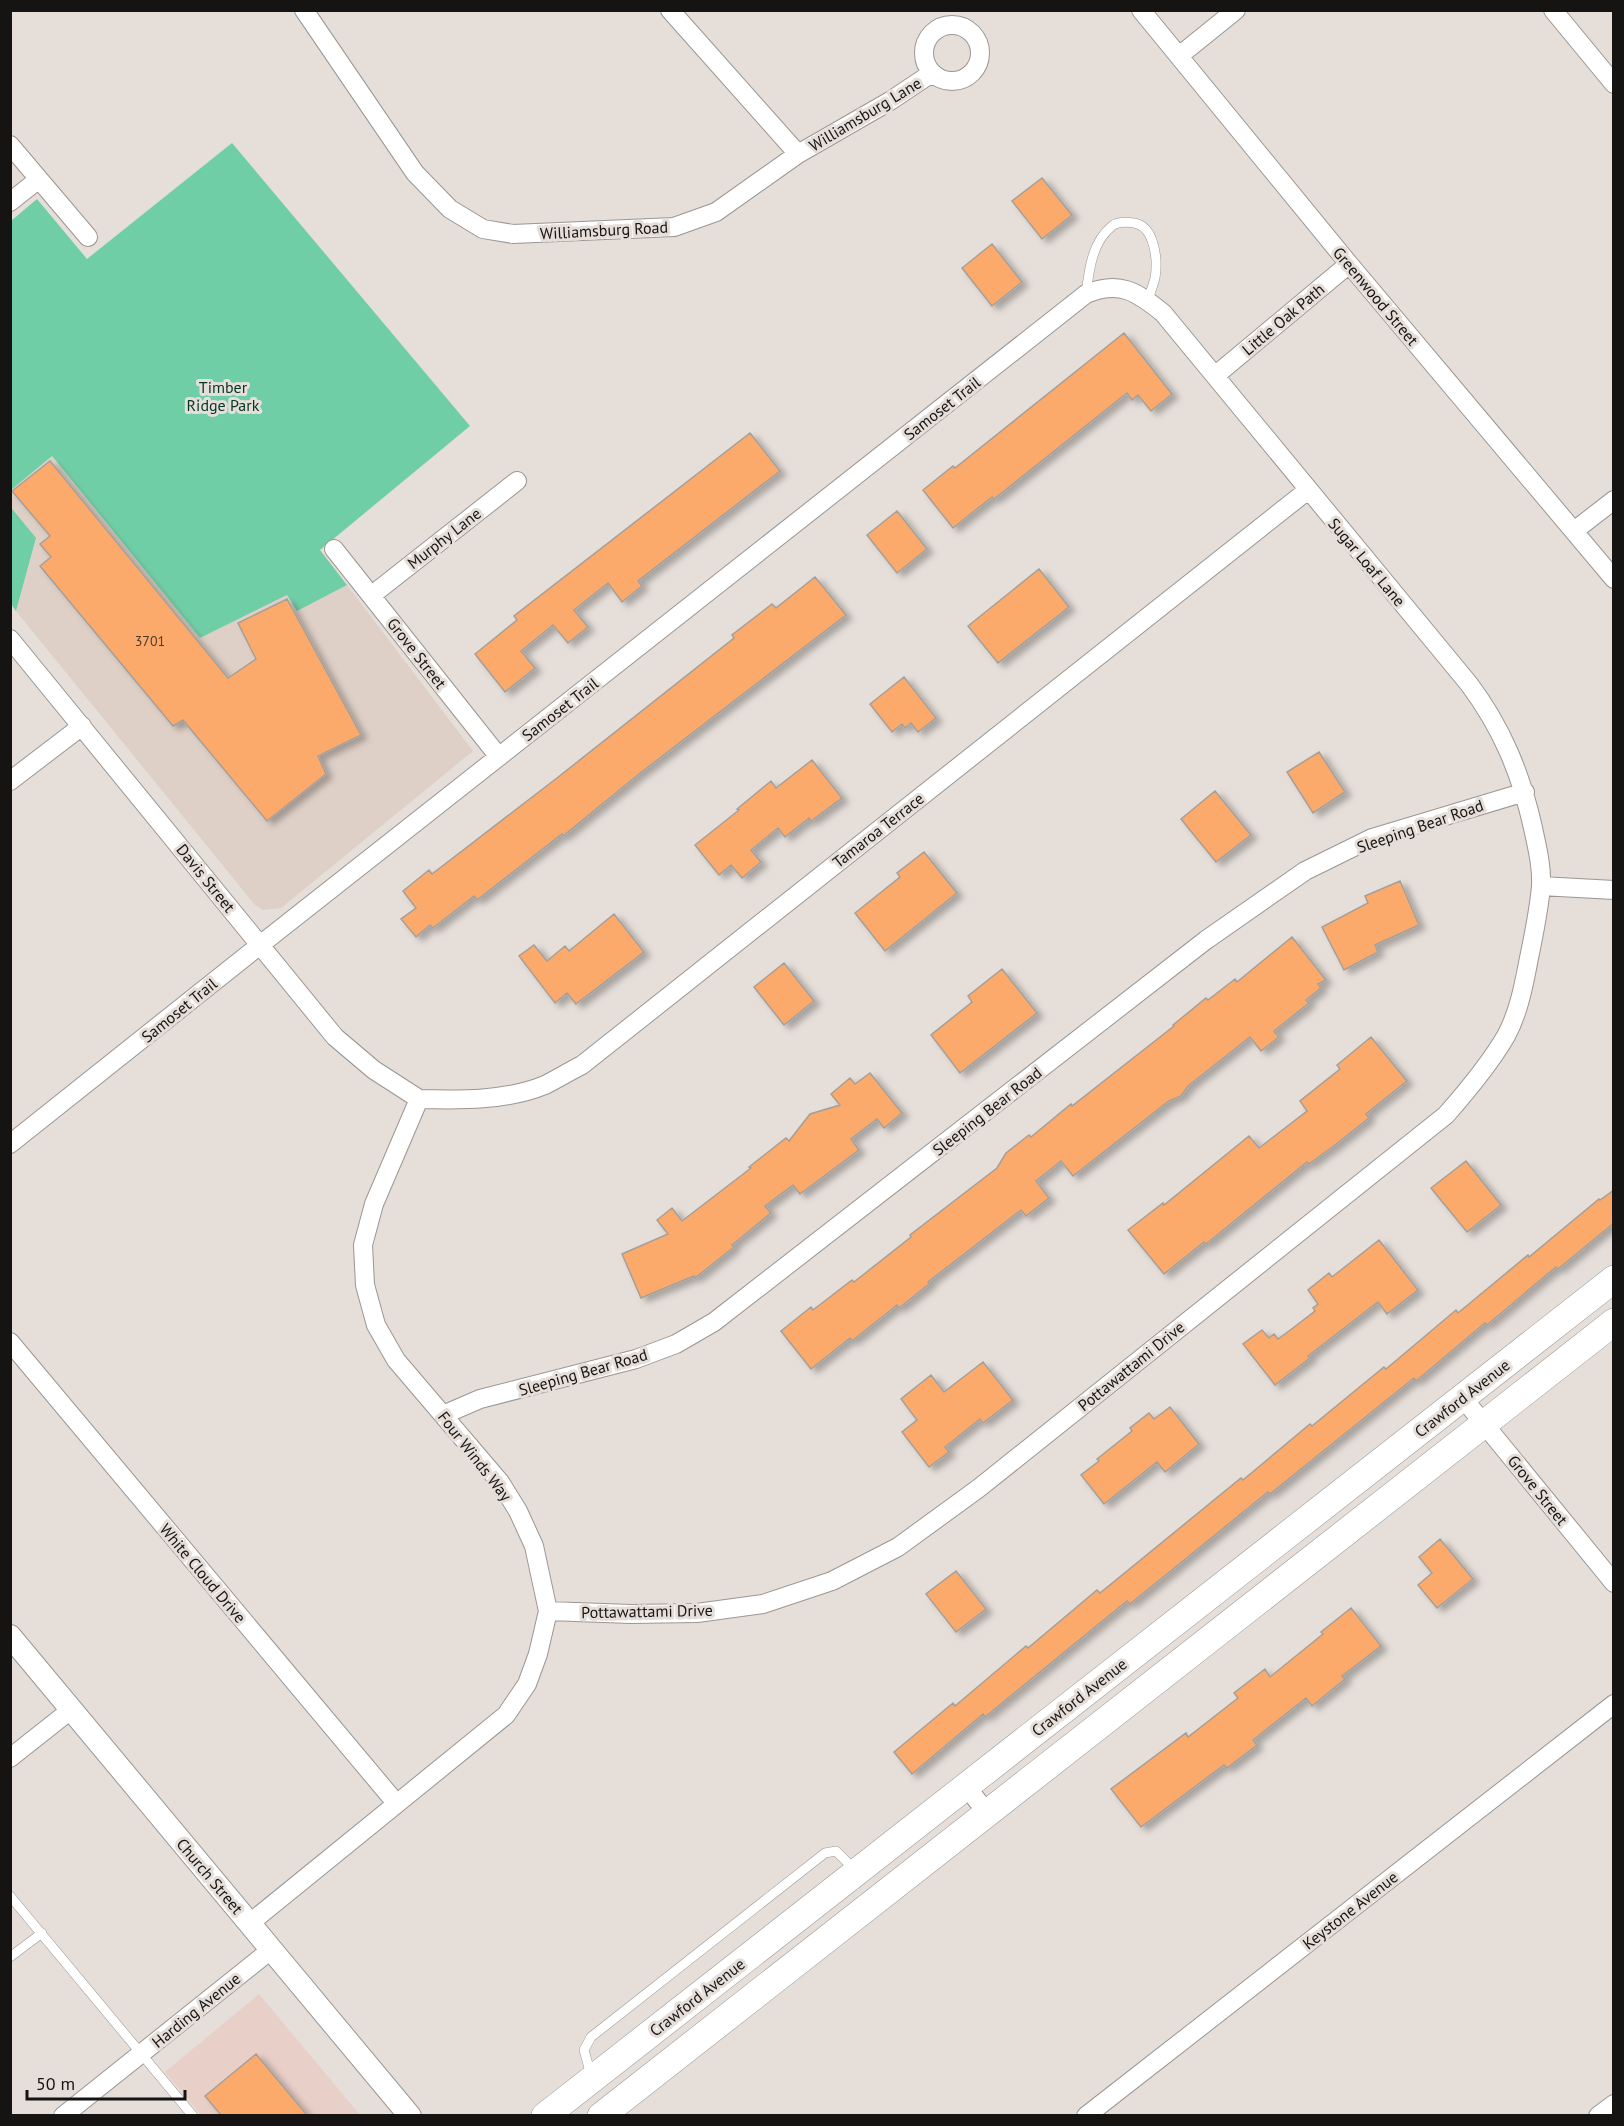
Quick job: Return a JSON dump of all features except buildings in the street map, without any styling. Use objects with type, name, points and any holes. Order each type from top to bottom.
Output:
[{"type":"main road","name":"Crawford Avenue","points":[[545,2115],[1614,1279]]},
{"type":"main road","name":"Crawford Avenue","points":[[612,2112],[987,1813],[1614,1322]]},
{"type":"street","name":"Williamsburg Road","points":[[304,10],[415,173],[450,209],[483,229],[513,234],[674,227],[716,212],[798,154]]},
{"type":"street","points":[[670,10],[798,154]]},
{"type":"street","name":"Greenwood Street","points":[[1141,10],[1349,264],[1614,579]]},
{"type":"street","points":[[1179,56],[1236,10]]},
{"type":"street","points":[[1553,10],[1614,84]]},
{"type":"street","name":"Williamsburg Lane","points":[[798,154],[890,101],[932,73]]},
{"type":"street","points":[[10,145],[88,237]]},
{"type":"street","points":[[10,202],[39,179]]},
{"type":"street","name":"Little Oak Path","points":[[1216,375],[1349,264]]},
{"type":"street","name":"Sugar Loaf Lane","points":[[1116,287],[1132,291],[1164,313],[1486,707],[1514,762],[1525,792],[1539,856],[1541,886]]},
{"type":"street","name":"Samoset Trail","points":[[10,1144],[1086,294],[1100,288],[1116,287]]},
{"type":"street","name":"Murphy Lane","points":[[372,595],[517,481]]},
{"type":"street","name":"Tamaroa Terrace","points":[[419,1099],[463,1100],[506,1095],[543,1085],[582,1065],[1308,490]]},
{"type":"street","points":[[1574,531],[1614,500]]},
{"type":"street","name":"Grove Street","points":[[334,549],[499,757]]},
{"type":"street","name":"Davis Street","points":[[10,639],[335,1037],[374,1070],[419,1099]]},
{"type":"street","points":[[10,781],[82,726]]},
{"type":"street","name":"Sleeping Bear Road","points":[[443,1415],[480,1399],[636,1359],[676,1344],[714,1323],[1206,940],[1305,871],[1372,838],[1525,792]]},
{"type":"street","points":[[1541,886],[1614,890]]},
{"type":"street","name":"Pottawattami Drive","points":[[548,1611],[631,1614],[697,1613],[763,1604],[832,1581],[898,1547],[979,1488],[1446,1115],[1483,1072],[1507,1034],[1522,991],[1541,886]]},
{"type":"street","name":"Four Winds Way","points":[[250,1923],[507,1715],[527,1684],[538,1654],[548,1611],[534,1546],[518,1511],[500,1482],[396,1360],[376,1325],[365,1285],[363,1245],[374,1204],[419,1099]]},
{"type":"street","name":"White Cloud Drive","points":[[10,1342],[396,1803]]},
{"type":"street","name":"Grove Street","points":[[1462,1397],[1614,1583]]},
{"type":"street","name":"Church Street","points":[[10,1636],[410,2115]]},
{"type":"street","name":"Keystone Avenue","points":[[1086,2115],[1614,1704]]},
{"type":"street","points":[[10,1758],[72,1709]]},
{"type":"street","points":[[966,1786],[987,1813]]},
{"type":"street","name":"Harding Avenue","points":[[63,2115],[272,1950]]},
{"type":"street","points":[[1598,2115],[1614,2104]]},
{"type":"lane","points":[[1086,294],[1090,265],[1100,241],[1113,225],[1125,222],[1140,224],[1149,232],[1155,254],[1155,277],[1148,300]]},
{"type":"lane","points":[[10,1896],[193,2115]]},
{"type":"lane","points":[[10,1957],[42,1933]]},
{"type":"shaded area","points":[[51,455],[200,638],[288,594],[297,610],[347,585],[473,751],[281,908],[263,910],[255,905],[16,611],[36,539],[11,506],[11,490]]},
{"type":"shaded area","points":[[259,1994],[360,2115],[201,2115],[165,2072]]},
{"type":"green space","name":"Timber Ridge Park","points":[[232,143],[470,426],[320,550],[347,585],[297,611],[287,595],[200,638],[52,456],[11,490],[11,221],[37,199],[87,259]]},
{"type":"green space","points":[[10,506],[36,538],[16,611],[11,604]]}]
